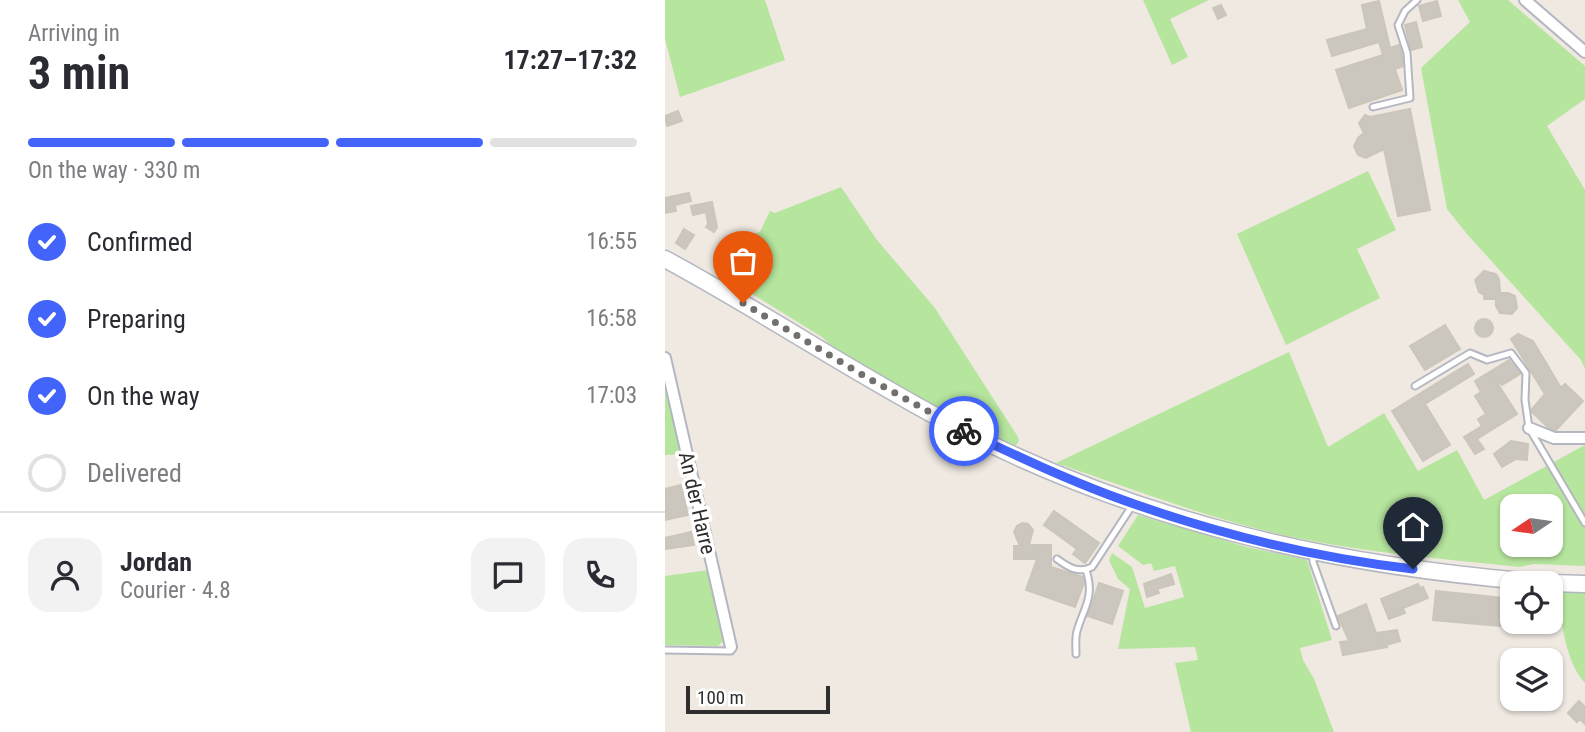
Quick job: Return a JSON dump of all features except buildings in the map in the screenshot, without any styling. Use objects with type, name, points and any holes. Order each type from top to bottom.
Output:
[{"type":"main road","points":[[665,259],[960,429],[1033,463],[1134,504],[1244,537],[1313,553],[1389,566],[1500,578]]},
{"type":"main road","points":[[1563,583],[1585,584]]},
{"type":"street","points":[[1525,0],[1585,52]]},
{"type":"street","name":"An der Harre","points":[[665,358],[731,649]]},
{"type":"street","points":[[1529,428],[1554,438],[1585,438]]},
{"type":"lane","points":[[1373,107],[1410,97],[1407,53],[1398,25],[1405,11],[1417,0]]},
{"type":"lane","points":[[1415,386],[1470,353],[1487,360],[1511,353],[1526,373],[1525,400],[1529,428],[1585,523]]},
{"type":"lane","points":[[1057,559],[1072,570],[1086,570],[1091,567],[1134,504]]},
{"type":"lane","points":[[1313,553],[1313,562],[1336,626]]},
{"type":"lane","points":[[1076,654],[1076,633],[1087,607],[1091,584],[1086,570]]},
{"type":"lane","points":[[665,650],[731,649]]},
{"type":"green space","points":[[665,0],[765,0],[785,60],[680,97],[665,39]]},
{"type":"green space","points":[[1143,0],[1209,0],[1170,19],[1188,57],[1172,65]]},
{"type":"green space","points":[[1458,0],[1508,0],[1585,66],[1585,99],[1547,126],[1585,190],[1585,369],[1581,360],[1447,209],[1421,68],[1470,22]]},
{"type":"green space","points":[[1368,171],[1396,230],[1357,249],[1380,298],[1286,345],[1237,234]]},
{"type":"green space","points":[[841,187],[877,240],[935,308],[1018,437],[1019,441],[1014,448],[893,385],[741,287],[750,235],[760,232],[770,211],[775,213]]},
{"type":"green space","points":[[1289,352],[1328,447],[1384,413],[1418,471],[1457,450],[1484,500],[1585,445],[1585,566],[1535,564],[1519,567],[1324,543],[1266,531],[1056,463]]},
{"type":"green space","points":[[665,378],[683,454],[665,455]]},
{"type":"green space","points":[[1138,515],[1247,547],[1307,560],[1332,640],[1300,648],[1334,732],[1191,732],[1175,663],[1198,660],[1195,647],[1118,649],[1130,589],[1118,579],[1109,560],[1112,553],[1132,567],[1145,608],[1184,597],[1175,566],[1154,571],[1151,563],[1143,565],[1118,546]]},
{"type":"green space","points":[[709,570],[723,641],[718,646],[665,645],[665,576]]},
{"type":"green space","points":[[1563,586],[1585,588],[1585,683],[1572,663],[1563,628]]},
{"type":"way so far","points":[[743,303],[866,377],[964,431]]},
{"type":"route","points":[[964,431],[1111,496],[1189,522],[1298,550],[1413,569]]}]
